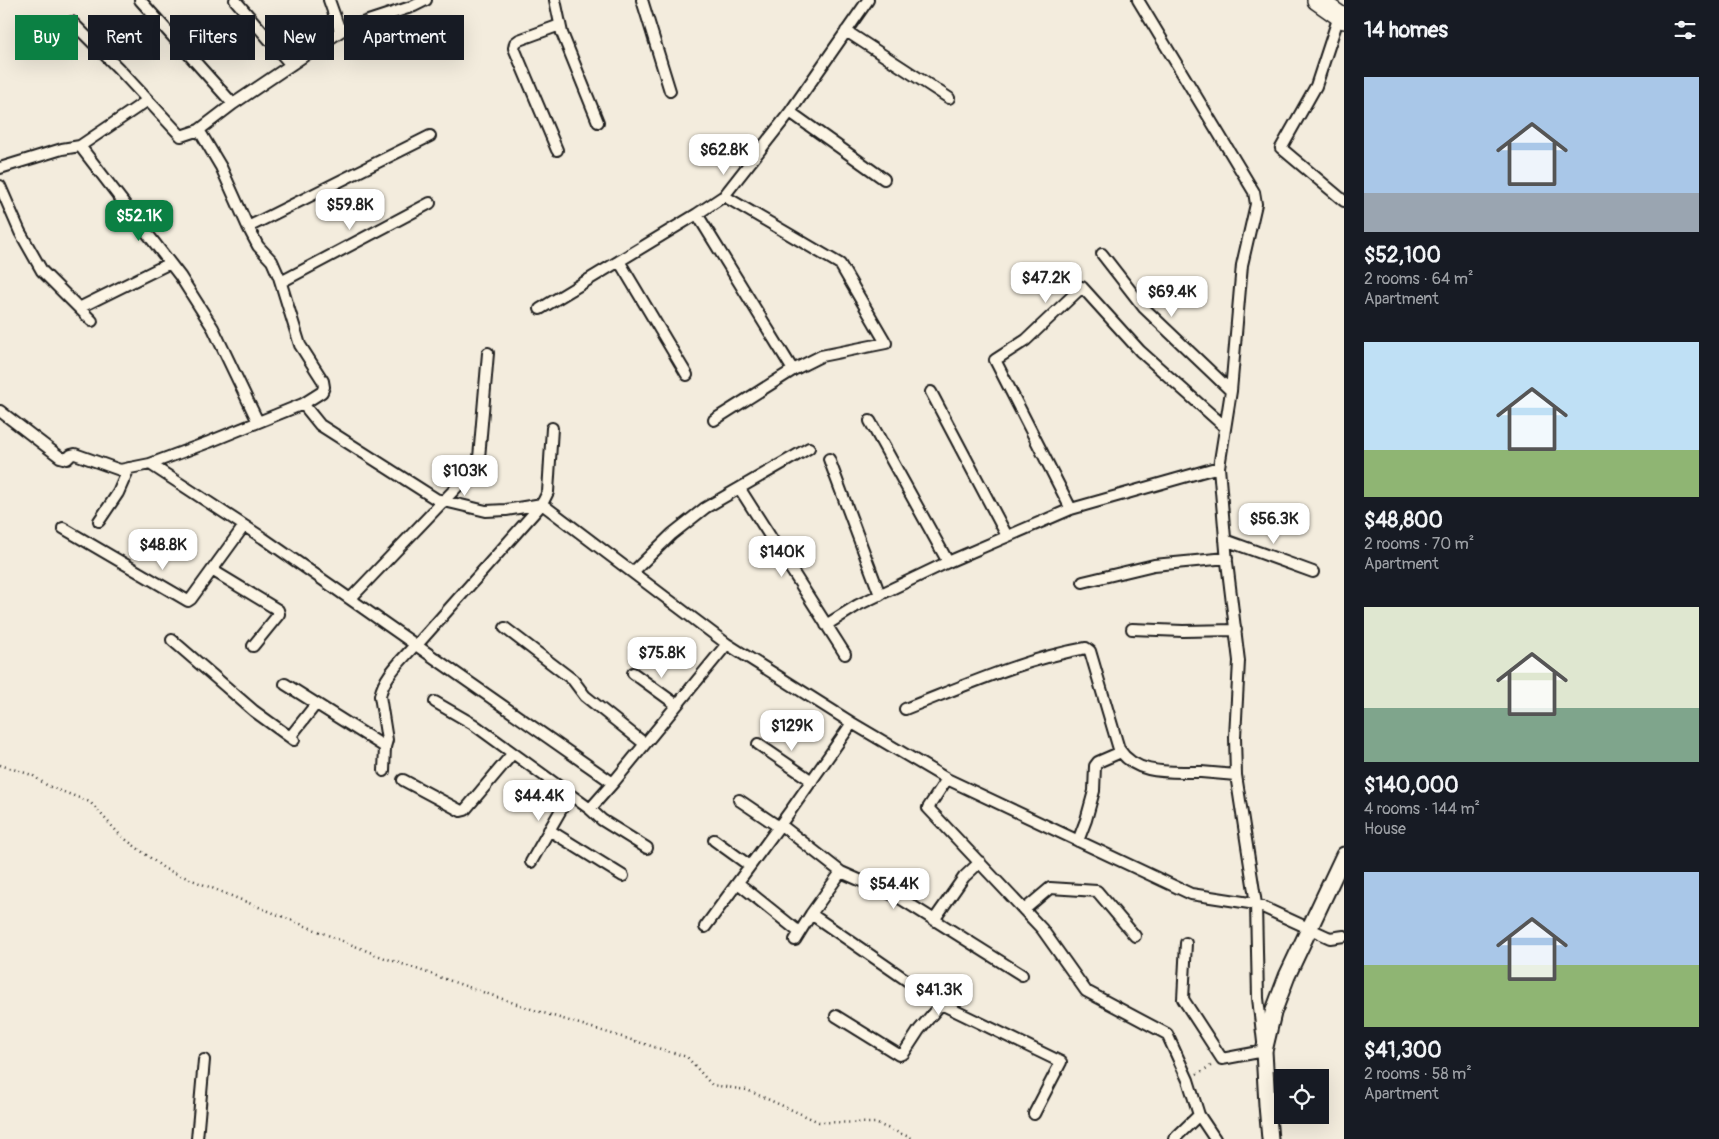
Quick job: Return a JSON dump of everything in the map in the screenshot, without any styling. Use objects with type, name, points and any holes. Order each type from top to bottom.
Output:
[{"type":"highway","points":[[1317,0],[1341,17]]},
{"type":"main road","points":[[1270,1139],[1264,1051],[1276,1004],[1286,976],[1344,855]]},
{"type":"street","points":[[140,0],[232,104]]},
{"type":"street","points":[[235,0],[291,65]]},
{"type":"street","points":[[330,0],[340,32]]},
{"type":"street","points":[[78,28],[181,136],[199,130],[232,104],[344,29],[414,6],[426,0]]},
{"type":"street","points":[[555,0],[560,25],[598,122]]},
{"type":"street","points":[[642,0],[670,91]]},
{"type":"street","points":[[540,309],[724,196],[790,112],[868,0]]},
{"type":"street","points":[[1138,0],[1254,192],[1256,204],[1242,265],[1231,391],[1219,467],[1239,661],[1235,737],[1236,775],[1256,904],[1258,998],[1264,1051],[1222,1059],[1183,999],[1186,943]]},
{"type":"street","points":[[1341,17],[1316,86],[1280,148],[1344,201]]},
{"type":"street","points":[[557,150],[514,48],[515,43],[519,40],[560,25]]},
{"type":"street","points":[[846,32],[949,98]]},
{"type":"street","points":[[0,168],[80,146],[148,100]]},
{"type":"street","points":[[790,112],[884,179]]},
{"type":"street","points":[[0,411],[60,457],[67,459],[75,454],[120,470],[150,464],[303,404],[322,392],[324,387],[323,381],[300,345],[281,282],[272,261],[258,246],[221,167],[199,130]]},
{"type":"street","points":[[248,227],[430,136]]},
{"type":"street","points":[[80,146],[170,263],[213,328],[258,422]]},
{"type":"street","points":[[0,186],[20,232],[37,264],[92,321]]},
{"type":"street","points":[[714,420],[793,370],[821,356],[886,342],[840,264],[724,196]]},
{"type":"street","points":[[281,282],[430,203]]},
{"type":"street","points":[[697,214],[793,370]]},
{"type":"street","points":[[1102,254],[1144,308],[1231,391]]},
{"type":"street","points":[[619,261],[687,375]]},
{"type":"street","points":[[79,308],[170,263]]},
{"type":"street","points":[[1071,509],[996,360],[1026,340],[1082,287],[1140,351],[1225,427]]},
{"type":"street","points":[[350,599],[475,468],[479,458],[488,352]]},
{"type":"street","points":[[931,392],[1007,536]]},
{"type":"street","points":[[303,404],[311,416],[324,428],[436,499],[486,511],[542,504],[727,644],[852,723],[947,779],[1191,894],[1256,904],[1330,938],[1344,936]]},
{"type":"street","points":[[870,421],[948,562]]},
{"type":"street","points":[[384,770],[387,740],[380,696],[381,691],[389,676],[415,645],[542,504],[548,492],[552,428]]},
{"type":"street","points":[[632,572],[705,508],[809,448]]},
{"type":"street","points":[[829,459],[880,595]]},
{"type":"street","points":[[150,464],[350,599],[613,783]]},
{"type":"street","points":[[826,625],[858,605],[948,562],[1071,509],[1219,467]]},
{"type":"street","points":[[99,521],[118,493],[129,468]]},
{"type":"street","points":[[740,488],[845,654]]},
{"type":"street","points":[[63,528],[188,601],[244,526]]},
{"type":"street","points":[[1226,540],[1313,572]]},
{"type":"street","points":[[1083,582],[1154,565],[1227,558]]},
{"type":"street","points":[[212,570],[278,610],[278,614],[254,646]]},
{"type":"street","points":[[505,628],[573,680],[585,696],[645,744]]},
{"type":"street","points":[[1132,629],[1183,631],[1236,630]]},
{"type":"street","points":[[172,640],[254,711],[292,739],[316,704]]},
{"type":"street","points":[[590,809],[727,644]]},
{"type":"street","points":[[905,709],[998,673],[1066,651],[1086,648],[1090,651],[1121,752],[1124,756],[1140,767],[1162,772],[1201,772],[1236,775]]},
{"type":"street","points":[[633,673],[677,705]]},
{"type":"street","points":[[285,684],[385,747]]},
{"type":"street","points":[[435,702],[474,724],[570,794],[602,820],[647,848]]},
{"type":"street","points":[[705,927],[780,826],[852,723]]},
{"type":"street","points":[[758,744],[812,781]]},
{"type":"street","points":[[1078,840],[1094,791],[1095,766],[1098,762],[1121,752]]},
{"type":"street","points":[[403,780],[461,811],[465,810],[513,753]]},
{"type":"street","points":[[947,779],[928,808],[1042,930],[1086,991],[1167,1034],[1188,1080],[1199,1115],[1215,1139]]},
{"type":"street","points":[[531,862],[570,794]]},
{"type":"street","points":[[739,800],[780,826],[841,872],[898,897],[1022,975]]},
{"type":"street","points":[[549,830],[623,876]]},
{"type":"street","points":[[714,840],[750,866]]},
{"type":"street","points":[[934,920],[964,876],[980,862]]},
{"type":"street","points":[[738,883],[797,936],[841,872]]},
{"type":"street","points":[[1024,910],[1050,888],[1097,891],[1135,936]]},
{"type":"street","points":[[811,914],[941,1004],[1061,1062],[1034,1114]]},
{"type":"street","points":[[836,1016],[899,1055],[904,1053],[918,1030],[941,1004]]},
{"type":"street","points":[[197,1139],[204,1060]]},
{"type":"street","points":[[1174,1139],[1199,1115]]},
{"type":"path","points":[[0,765],[32,775],[48,786],[90,802],[120,835],[165,869],[232,897],[382,957],[537,1011],[687,1057],[712,1085],[747,1090],[819,1122],[875,1123],[914,1139]]},
{"type":"path","points":[[1188,1080],[1222,1059]]}]
